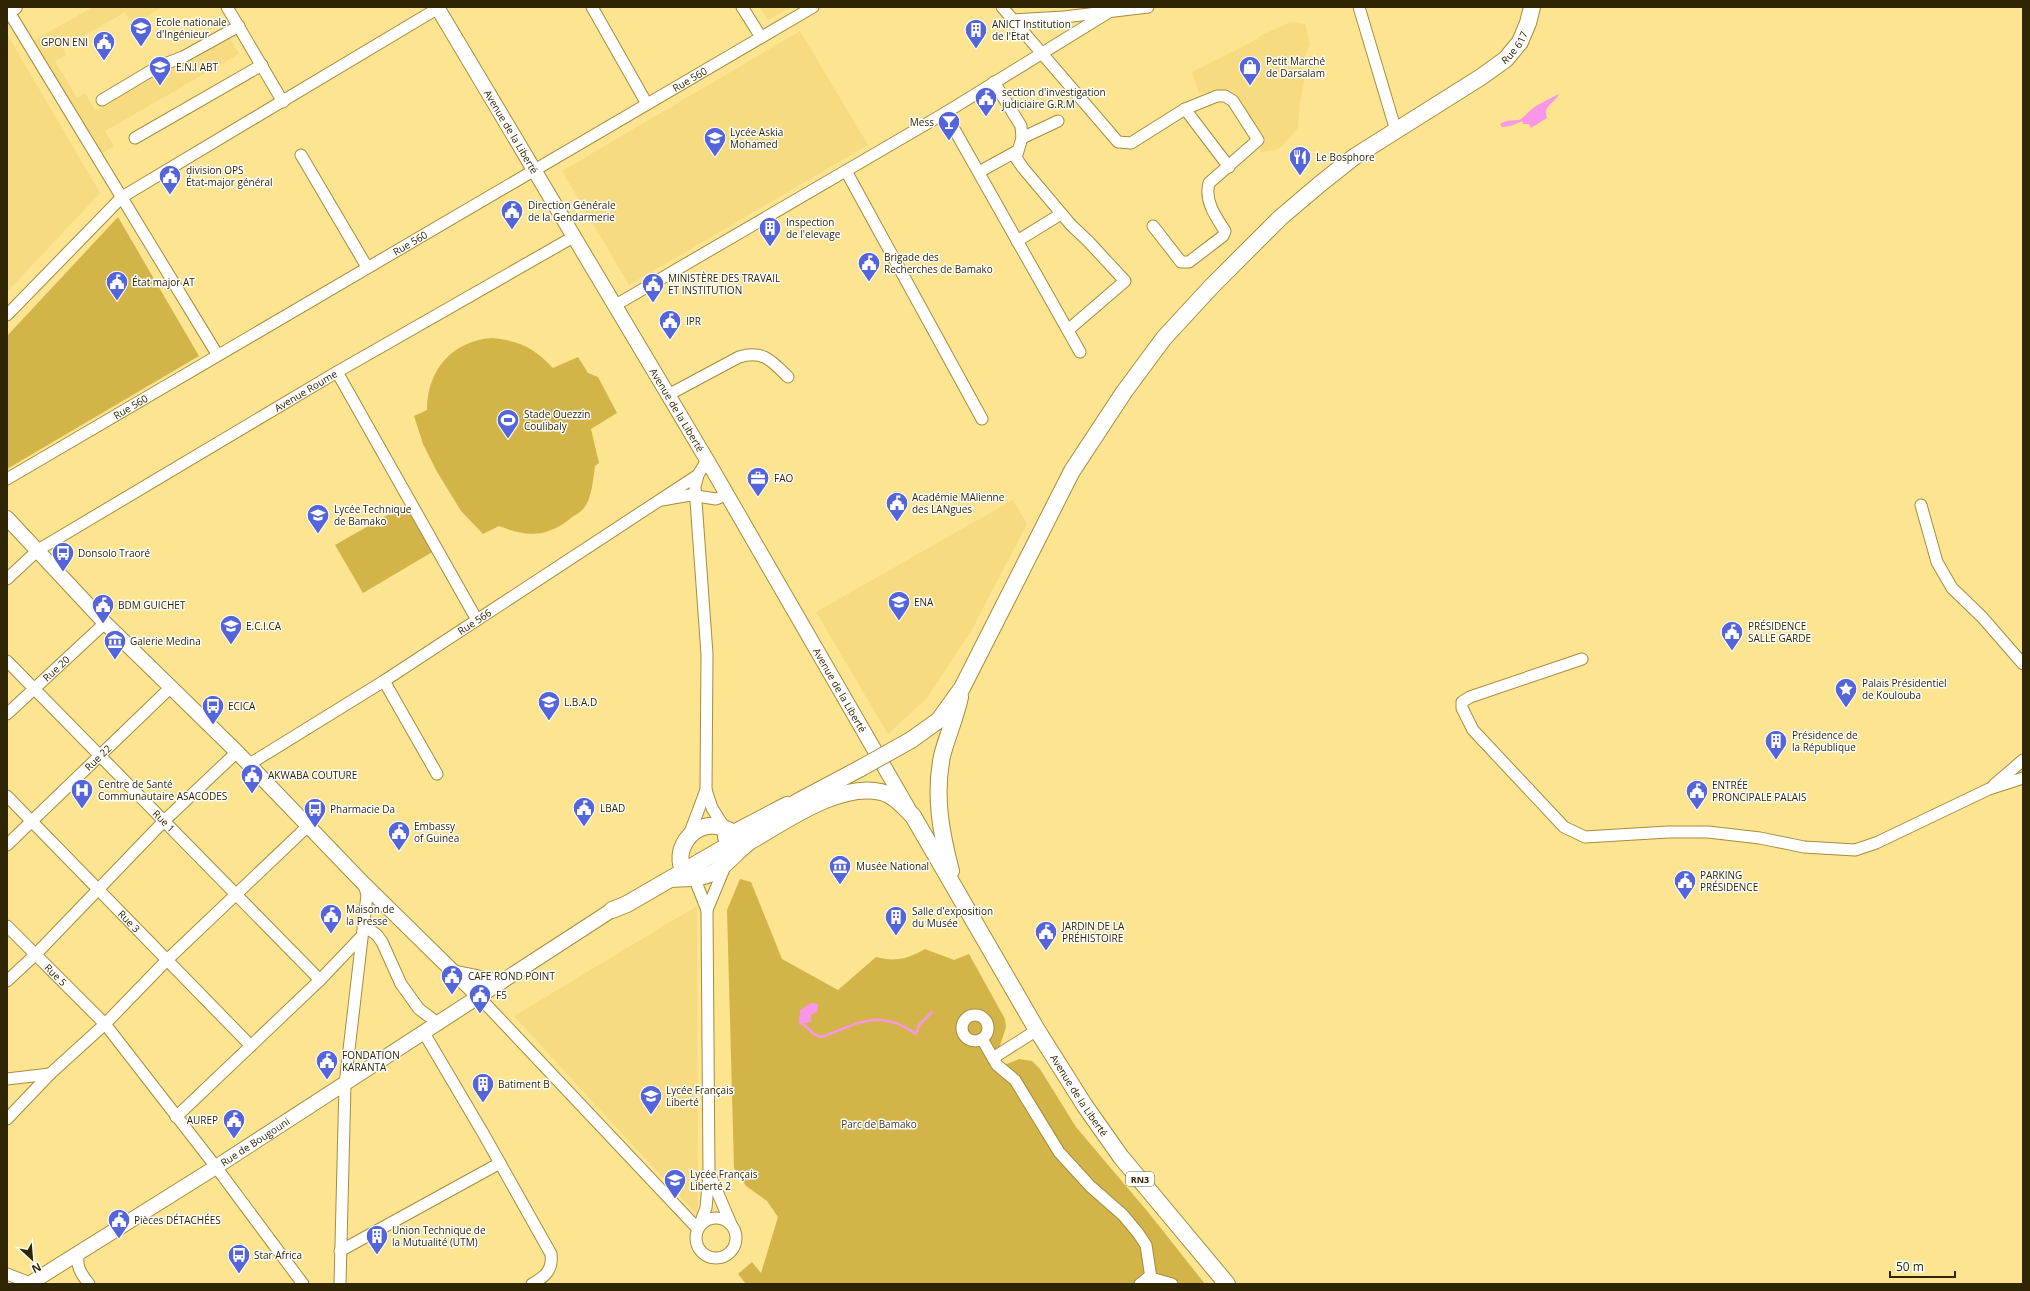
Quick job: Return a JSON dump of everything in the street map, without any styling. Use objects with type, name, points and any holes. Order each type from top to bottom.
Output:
[{"type":"highway","name":"Rue 617","points":[[962,688],[1072,471],[1124,392],[1164,338],[1211,287],[1280,218],[1354,157],[1481,77],[1506,58],[1520,42],[1528,23],[1532,7]]},
{"type":"highway","points":[[612,910],[627,904],[686,870],[730,834],[785,805],[798,802],[911,740],[939,720],[962,688]]},
{"type":"highway","points":[[955,888],[942,834],[938,791],[942,755],[957,709],[962,688]]},
{"type":"highway","points":[[612,910],[624,899],[686,870],[716,871],[737,850],[755,839],[829,798],[845,793],[882,792],[894,798],[913,816],[955,888]]},
{"type":"highway","points":[[686,870],[683,848],[689,835],[700,828],[710,826],[730,834]]},
{"type":"highway","name":"Avenue de la Liberté","points":[[955,888],[1037,1030],[1085,1106],[1121,1157],[1227,1284]]},
{"type":"main road","name":"Avenue de la Liberté","points":[[438,7],[575,236],[614,306],[707,460],[913,816]]},
{"type":"main road","points":[[7,518],[105,623],[237,752],[248,765],[309,825],[364,884],[479,997]]},
{"type":"main road","name":"Rue de Bougouni","points":[[31,1284],[439,1024],[612,910]]},
{"type":"main road","points":[[453,971],[462,975],[501,982]]},
{"type":"street","points":[[227,7],[283,102]]},
{"type":"street","points":[[7,315],[122,197],[283,102],[438,7]]},
{"type":"street","points":[[592,7],[647,104]]},
{"type":"street","points":[[742,7],[761,37]]},
{"type":"street","name":"Rue 560","points":[[7,479],[217,354],[535,171],[813,7]]},
{"type":"street","points":[[1002,7],[1118,142],[1131,143],[1184,109],[1216,96],[1225,96],[1233,101],[1258,140],[1209,183],[1207,189],[1212,211],[1225,231],[1223,236],[1189,262],[1185,263],[1181,262],[1153,226]]},
{"type":"street","points":[[1014,20],[1063,12],[1109,12],[1142,7]]},
{"type":"street","points":[[1359,7],[1396,131]]},
{"type":"street","points":[[11,11],[217,354]]},
{"type":"street","points":[[614,306],[945,113],[1109,12]]},
{"type":"street","points":[[102,100],[159,66],[183,57],[239,26]]},
{"type":"street","points":[[135,138],[262,65]]},
{"type":"street","points":[[994,82],[1017,117],[1021,126],[1022,138],[1016,158],[1061,214],[1125,280],[1068,330]]},
{"type":"street","points":[[1184,109],[1229,167]]},
{"type":"street","points":[[945,113],[1080,352]]},
{"type":"street","points":[[1022,138],[1058,121]]},
{"type":"street","points":[[978,172],[1017,151]]},
{"type":"street","points":[[301,155],[367,267]]},
{"type":"street","points":[[846,171],[982,419]]},
{"type":"street","points":[[1017,240],[1061,214]]},
{"type":"street","name":"Avenue Roume","points":[[7,579],[38,550],[337,372],[575,236]]},
{"type":"street","points":[[668,395],[739,357],[751,353],[764,356],[788,377]]},
{"type":"street","points":[[337,372],[477,620]]},
{"type":"street","points":[[707,460],[698,475],[696,487],[707,654],[706,790],[712,808],[730,834],[727,860],[707,910],[709,1174],[706,1208],[695,1238],[699,1250],[708,1257],[720,1258],[731,1252],[734,1247],[736,1235],[709,1174]]},
{"type":"street","name":"Rue 566","points":[[248,765],[384,681],[698,475]]},
{"type":"street","points":[[661,500],[690,495],[706,499],[716,499],[726,495]]},
{"type":"street","points":[[1921,505],[1936,562],[1952,588],[1982,617],[2023,664]]},
{"type":"street","name":"Rue 20","points":[[7,714],[33,688],[105,623]]},
{"type":"street","points":[[1582,659],[1470,697],[1462,702],[1462,708],[1473,730],[1564,827],[1585,837],[1668,832],[1708,832],[1760,838],[1804,847],[1855,850],[1876,843],[1989,790],[2023,778]]},
{"type":"street","name":"Rue 1","points":[[7,661],[320,980]]},
{"type":"street","points":[[384,681],[437,774]]},
{"type":"street","name":"Rue 22","points":[[7,845],[171,687]]},
{"type":"street","points":[[7,981],[35,955],[164,821],[237,752]]},
{"type":"street","points":[[1989,790],[2023,760]]},
{"type":"street","points":[[689,835],[706,790]]},
{"type":"street","name":"Rue 3","points":[[7,796],[251,1046]]},
{"type":"street","points":[[7,1119],[50,1074],[104,1024],[167,960],[309,825]]},
{"type":"street","points":[[686,870],[707,910]]},
{"type":"street","points":[[340,1284],[345,1084],[360,938],[367,895],[364,884]]},
{"type":"street","points":[[363,925],[377,935],[382,942],[401,984],[419,1009],[439,1024]]},
{"type":"street","name":"Rue 5","points":[[7,926],[104,1024],[216,1167],[303,1284]]},
{"type":"street","points":[[176,1117],[320,980],[360,938]]},
{"type":"street","points":[[479,997],[698,1229]]},
{"type":"street","points":[[993,1058],[1037,1030]]},
{"type":"street","points":[[424,1033],[551,1254],[552,1262],[547,1274],[532,1284]]},
{"type":"street","points":[[982,1039],[997,1064],[1015,1080],[1066,1161],[1090,1186],[1123,1215],[1138,1233],[1146,1245],[1151,1278],[1172,1284]]},
{"type":"street","points":[[8,1077],[50,1074]]},
{"type":"street","points":[[340,1252],[500,1163]]},
{"type":"street","points":[[698,1229],[702,1223],[709,1219],[717,1218],[731,1224]]},
{"type":"street","points":[[79,1252],[77,1260],[78,1266],[89,1284]]},
{"type":"street","points":[[7,1274],[31,1284]]},
{"type":"street","points":[[1140,1284],[1150,1276]]},
{"type":"shaded area","name":"E.N.I ABT","points":[[93,7],[163,7],[132,25],[125,12],[63,48],[66,55],[55,61],[77,98],[85,93],[96,111],[149,80],[148,78],[163,69],[165,72],[228,35],[239,54],[105,131],[114,146],[99,155],[33,41]]},
{"type":"shaded area","points":[[760,7],[791,7],[768,20]]},
{"type":"shaded area","name":"Petit Marché de Darsalam","points":[[1290,22],[1305,24],[1310,44],[1301,66],[1304,82],[1300,102],[1298,128],[1279,149],[1261,152],[1257,128],[1242,109],[1227,92],[1199,93],[1192,72]]},
{"type":"shaded area","name":"Lycée Askia Mohamed","points":[[800,31],[868,145],[629,285],[562,171]]},
{"type":"shaded area","points":[[7,34],[100,193],[7,292]]},
{"type":"shaded area","points":[[1559,94],[1546,110],[1547,118],[1531,128],[1529,124],[1523,124],[1522,121],[1505,127],[1502,127],[1500,124],[1507,121],[1521,119],[1536,106]]},
{"type":"shaded area","name":"ENA","points":[[1013,500],[1027,524],[971,631],[927,698],[888,734],[816,612]]},
{"type":"shaded area","name":"Lycée Français Liberté","points":[[697,906],[698,1216],[514,1016]]},
{"type":"shaded area","points":[[811,1003],[818,1004],[817,1012],[811,1015],[811,1019],[813,1021],[799,1025],[800,1010]]},
{"type":"green space","points":[[118,217],[199,356],[7,469],[7,336]]},
{"type":"green space","name":"Stade Ouezzin Coulibaly","points":[[492,338],[511,341],[526,347],[539,355],[553,368],[578,357],[588,373],[598,377],[617,413],[591,429],[599,463],[595,466],[592,488],[587,504],[581,511],[562,525],[545,532],[527,534],[499,526],[483,534],[461,511],[436,470],[423,444],[414,416],[427,410],[428,396],[432,382],[437,370],[444,360],[465,345],[478,340]]},
{"type":"green space","points":[[407,504],[434,551],[363,593],[335,545]]},
{"type":"green space","name":"Parc de Bamako","points":[[740,879],[751,882],[782,959],[838,990],[876,957],[883,959],[901,959],[925,949],[954,960],[969,954],[1005,1019],[1006,1027],[997,1055],[1004,1065],[1019,1059],[1032,1061],[1040,1069],[1076,1127],[1148,1212],[1205,1284],[746,1284],[738,1274],[752,1262],[761,1273],[778,1217],[767,1201],[746,1186],[734,1168],[727,910]]},
{"type":"waterway","points":[[803,1024],[814,1034],[821,1037],[868,1020],[890,1021],[903,1026],[916,1034],[919,1025],[932,1012]]},
{"type":"place","name":"Ecole nationale d'Ingénieur","points":[[141,48]]},
{"type":"place","name":"ANICT Institution de l'Etat","points":[[976,50]]},
{"type":"place","name":"GPON ENI","points":[[104,62]]},
{"type":"place","name":"E.N.I ABT","points":[[160,86]]},
{"type":"place","name":"Petit Marché de Darsalam","points":[[1250,86]]},
{"type":"place","name":"section d'investigation judiciaire G.R.M","points":[[986,118]]},
{"type":"place","name":"Mess","points":[[949,142]]},
{"type":"place","name":"Lycée Askia Mohamed","points":[[715,158]]},
{"type":"place","name":"Le Bosphore","points":[[1300,176]]},
{"type":"place","name":"division OPS État-major général","points":[[170,196]]},
{"type":"place","name":"Direction Générale de la Gendarmerie","points":[[512,230]]},
{"type":"place","name":"Inspection de l'elevage","points":[[770,248]]},
{"type":"place","name":"Brigade des Recherches de Bamako","points":[[869,282]]},
{"type":"place","name":"État major AT","points":[[117,302]]},
{"type":"place","name":"MINISTÈRE DES TRAVAIL ET INSTITUTION","points":[[653,304]]},
{"type":"place","name":"IPR","points":[[670,340]]},
{"type":"place","name":"Stade Ouezzin Coulibaly","points":[[508,440]]},
{"type":"place","name":"FAO","points":[[758,498]]},
{"type":"place","name":"Académie MAlienne des LANgues","points":[[897,522]]},
{"type":"place","name":"Lycée Technique de Bamako","points":[[318,534]]},
{"type":"place","name":"Donsolo Traoré","points":[[63,572]]},
{"type":"place","name":"ENA","points":[[899,622]]},
{"type":"place","name":"BDM GUICHET","points":[[103,624]]},
{"type":"place","name":"E.C.I.CA","points":[[231,646]]},
{"type":"place","name":"PRÉSIDENCE SALLE GARDE","points":[[1732,652]]},
{"type":"place","name":"Galerie Medina","points":[[115,660]]},
{"type":"place","name":"Palais Présidentiel de Koulouba","points":[[1846,708]]},
{"type":"place","name":"L.B.A.D","points":[[549,722]]},
{"type":"place","name":"ECICA","points":[[213,726]]},
{"type":"place","name":"Présidence de la République","points":[[1776,760]]},
{"type":"place","name":"AKWABA COUTURE","points":[[252,794]]},
{"type":"place","name":"Centre de Santé Communautaire ASACODES","points":[[82,810]]},
{"type":"place","name":"ENTRÉE PRONCIPALE PALAIS","points":[[1697,810]]},
{"type":"place","name":"Pharmacie Da","points":[[315,828]]},
{"type":"place","name":"LBAD","points":[[584,828]]},
{"type":"place","name":"Embassy of Guinea","points":[[399,852]]},
{"type":"place","name":"Musée National","points":[[840,886]]},
{"type":"place","name":"PARKING PRÉSIDENCE","points":[[1685,900]]},
{"type":"place","name":"Maison de la Presse","points":[[331,934]]},
{"type":"place","name":"Salle d'exposition du Musée","points":[[896,936]]},
{"type":"place","name":"JARDIN DE LA PRÉHISTOIRE","points":[[1046,952]]},
{"type":"place","name":"CAFE ROND POINT","points":[[452,996]]},
{"type":"place","name":"F5","points":[[480,1014]]},
{"type":"place","name":"FONDATION KARANTA","points":[[327,1080]]},
{"type":"place","name":"Batiment B","points":[[483,1104]]},
{"type":"place","name":"Lycée Français Liberté","points":[[651,1116]]},
{"type":"place","name":"AUREP","points":[[234,1140]]},
{"type":"place","name":"Lycée Français Liberté 2","points":[[675,1200]]},
{"type":"place","name":"Pièces DÉTACHÉES","points":[[119,1240]]},
{"type":"place","name":"Union Technique de la Mutualité (UTM)","points":[[377,1256]]},
{"type":"place","name":"Star Africa","points":[[239,1274]]}]
